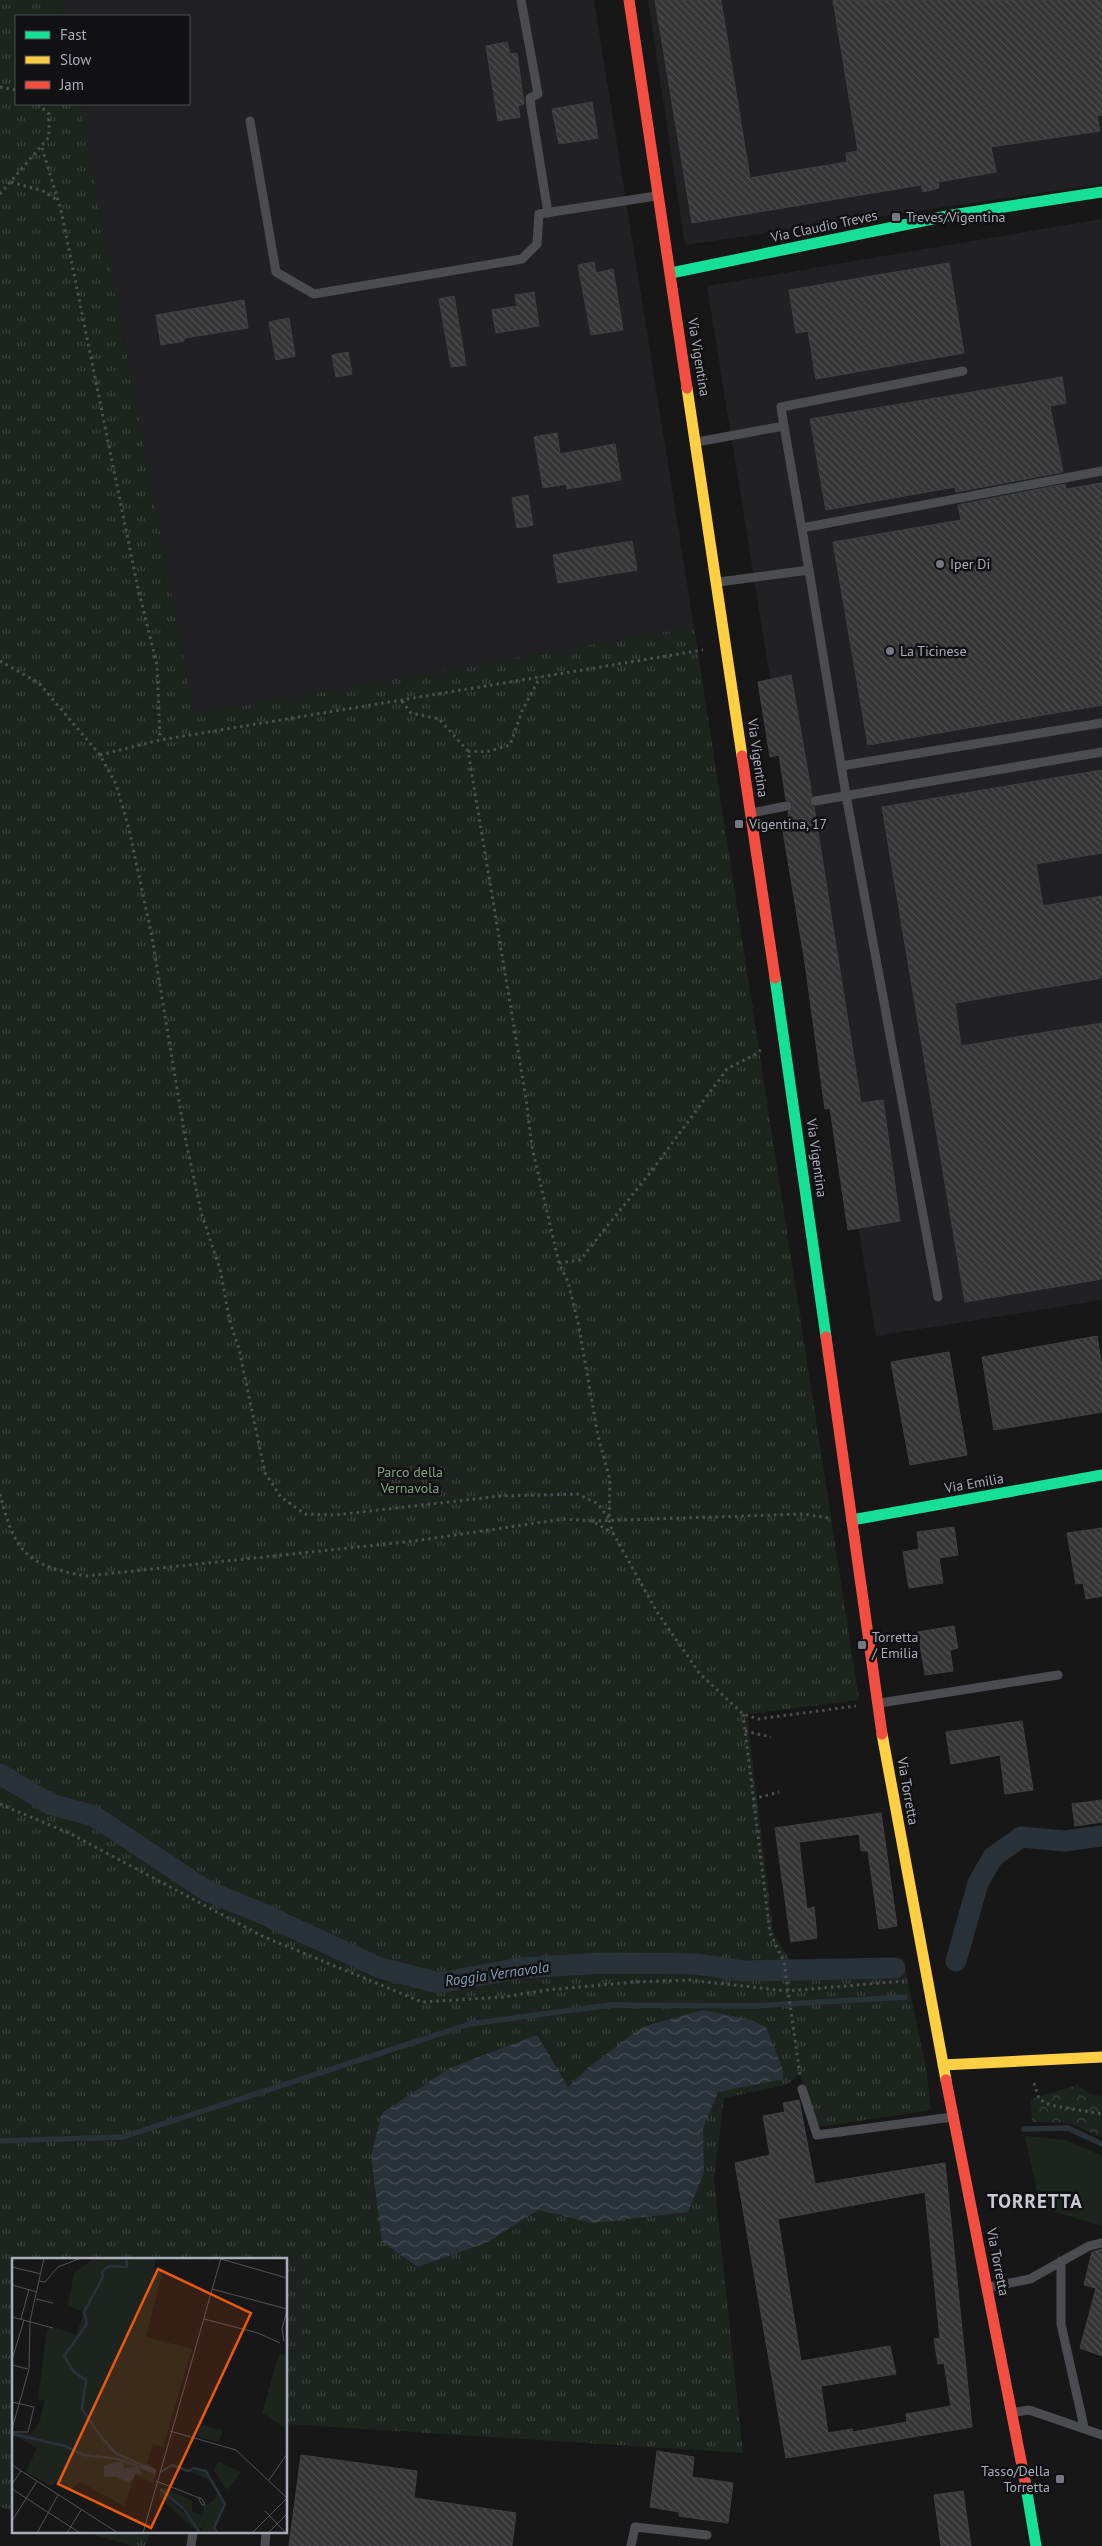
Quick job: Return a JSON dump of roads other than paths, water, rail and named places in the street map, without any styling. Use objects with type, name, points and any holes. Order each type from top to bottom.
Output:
[{"type":"street","name":"Via Vigentina","points":[[629,0],[697,442],[852,1520]]},
{"type":"street","name":"Via Claudio Treves","points":[[671,273],[952,216],[1102,192]]},
{"type":"street","name":"Via Emilia","points":[[852,1520],[1102,1475]]},
{"type":"street","name":"Via Torretta","points":[[852,1520],[877,1704],[943,2065],[955,2117],[1013,2413],[1036,2546]]},
{"type":"street","points":[[943,2065],[1102,2056]]},
{"type":"lane","points":[[521,0],[538,94],[530,98],[548,213]]},
{"type":"lane","points":[[250,121],[276,272],[314,294],[522,259],[537,244],[539,214],[659,196]]},
{"type":"lane","points":[[938,1297],[846,795],[781,407],[963,371]]},
{"type":"lane","points":[[697,442],[784,426]]},
{"type":"lane","points":[[802,528],[1102,471]]},
{"type":"lane","points":[[717,582],[809,570]]},
{"type":"lane","points":[[841,766],[1102,723]]},
{"type":"lane","points":[[815,801],[1102,752]]},
{"type":"lane","points":[[751,813],[787,806]]},
{"type":"lane","points":[[877,1704],[1058,1675]]},
{"type":"lane","points":[[802,2089],[817,2135],[955,2117]]},
{"type":"lane","points":[[988,2288],[1030,2279],[1089,2246],[1102,2243]]},
{"type":"lane","points":[[1061,2261],[1062,2324],[1084,2428]]},
{"type":"lane","points":[[1013,2413],[1029,2410],[1102,2435]]},
{"type":"lane","points":[[631,2546],[635,2527],[707,2535]]},
{"type":"water","points":[[703,2010],[748,2019],[766,2027],[783,2070],[783,2079],[718,2092],[703,2128],[704,2172],[688,2212],[593,2223],[538,2210],[488,2242],[418,2267],[382,2242],[371,2156],[382,2113],[450,2068],[537,2035],[568,2087],[588,2068],[642,2027]]},
{"type":"waterway","name":"Roggia Vernavola","points":[[0,1774],[50,1804],[94,1816],[207,1891],[261,1913],[380,1968],[439,1983],[521,1968],[603,1963],[697,1964],[743,1971],[895,1968]]},
{"type":"waterway","name":"Roggia Vernavola","points":[[956,1961],[978,1883],[993,1857],[1021,1837],[1065,1841],[1102,1836]]},
{"type":"waterway","points":[[0,2141],[123,2137],[470,2024],[610,2005],[755,2006],[905,1997]]},
{"type":"waterway","points":[[1024,2129],[1068,2128],[1102,2144]]},
{"type":"place","name":"Treves/Vigentina","points":[[896,217]]},
{"type":"place","name":"Iper Di","points":[[940,564]]},
{"type":"place","name":"La Ticinese","points":[[890,651]]},
{"type":"place","name":"Vigentina, 17","points":[[739,824]]},
{"type":"place","name":"Torretta / Emilia","points":[[862,1645]]},
{"type":"place","name":"Tasso/Della Torretta","points":[[1060,2479]]},
{"type":"district","name":"TORRETTA","points":[[1035,2201]]},
{"type":"park label","name":"Parco della Vernavola","points":[[410,1480]]}]
